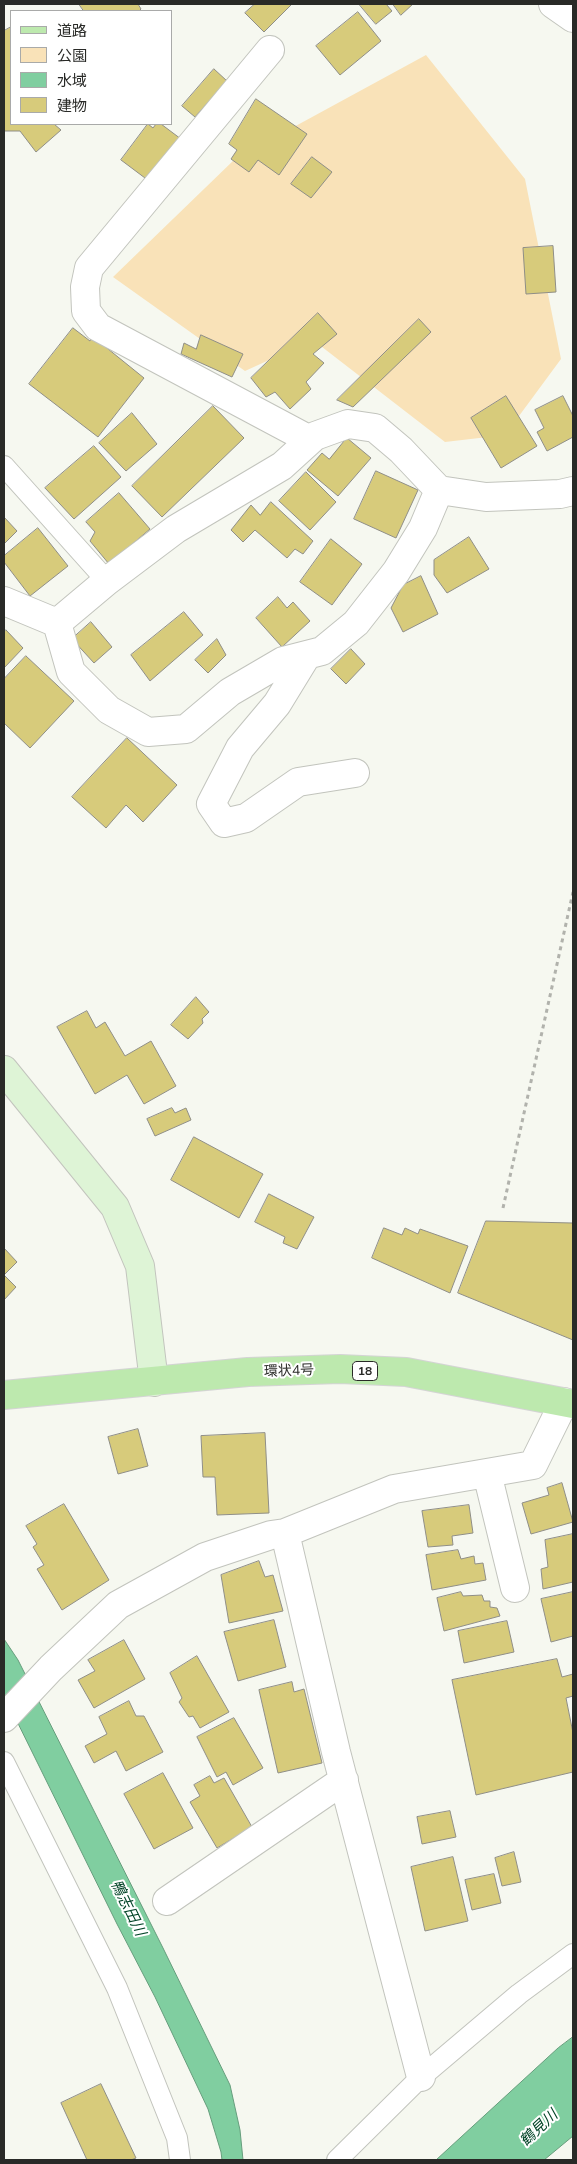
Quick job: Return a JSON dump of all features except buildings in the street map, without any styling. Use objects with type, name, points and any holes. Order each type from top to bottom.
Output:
[{"type":"main road","name":"環状4号","points":[[4,1395],[248,1372],[340,1370],[406,1372],[568,1403]]},
{"type":"street","points":[[553,4],[573,18]]},
{"type":"street","points":[[270,50],[89,268],[85,287],[86,311],[98,327],[310,440]]},
{"type":"street","points":[[57,623],[107,581],[176,529],[282,466],[315,436],[348,424],[375,428],[401,450],[439,490],[486,497],[560,494],[573,491]]},
{"type":"street","points":[[57,623],[71,672],[109,710],[148,732],[186,729],[230,692],[283,661],[322,651],[356,623],[396,572],[423,528],[439,490]]},
{"type":"street","points":[[4,601],[57,623]]},
{"type":"street","points":[[307,655],[277,704],[240,748],[211,804],[224,823],[246,818],[298,782],[355,773]]},
{"type":"street","points":[[4,1070],[115,1207],[140,1266],[154,1382]]},
{"type":"street","points":[[4,1718],[51,1668],[118,1605],[205,1557],[271,1535],[285,1533],[394,1488],[533,1465],[568,1403]]},
{"type":"street","points":[[487,1473],[515,1588]]},
{"type":"street","points":[[285,1533],[344,1780],[421,2077]]},
{"type":"street","points":[[167,1901],[344,1780]]},
{"type":"lane","points":[[4,466],[107,581]]},
{"type":"lane","points":[[4,1762],[117,1988],[177,2138],[180,2160]]},
{"type":"lane","points":[[338,2160],[421,2077],[519,1994],[573,1954]]},
{"type":"path","points":[[503,1208],[573,892]]},
{"type":"green space","points":[[426,55],[525,179],[561,359],[505,435],[445,442],[313,340],[245,371],[113,277],[235,159]]},
{"type":"water","name":"鴨志田川","points":[[4,1639],[18,1660],[230,2085],[240,2130],[243,2160],[222,2160],[208,2109],[155,1997],[4,1695]]},
{"type":"water","name":"鶴見川","points":[[573,2037],[573,2136],[544,2160],[436,2160],[558,2048]]}]
